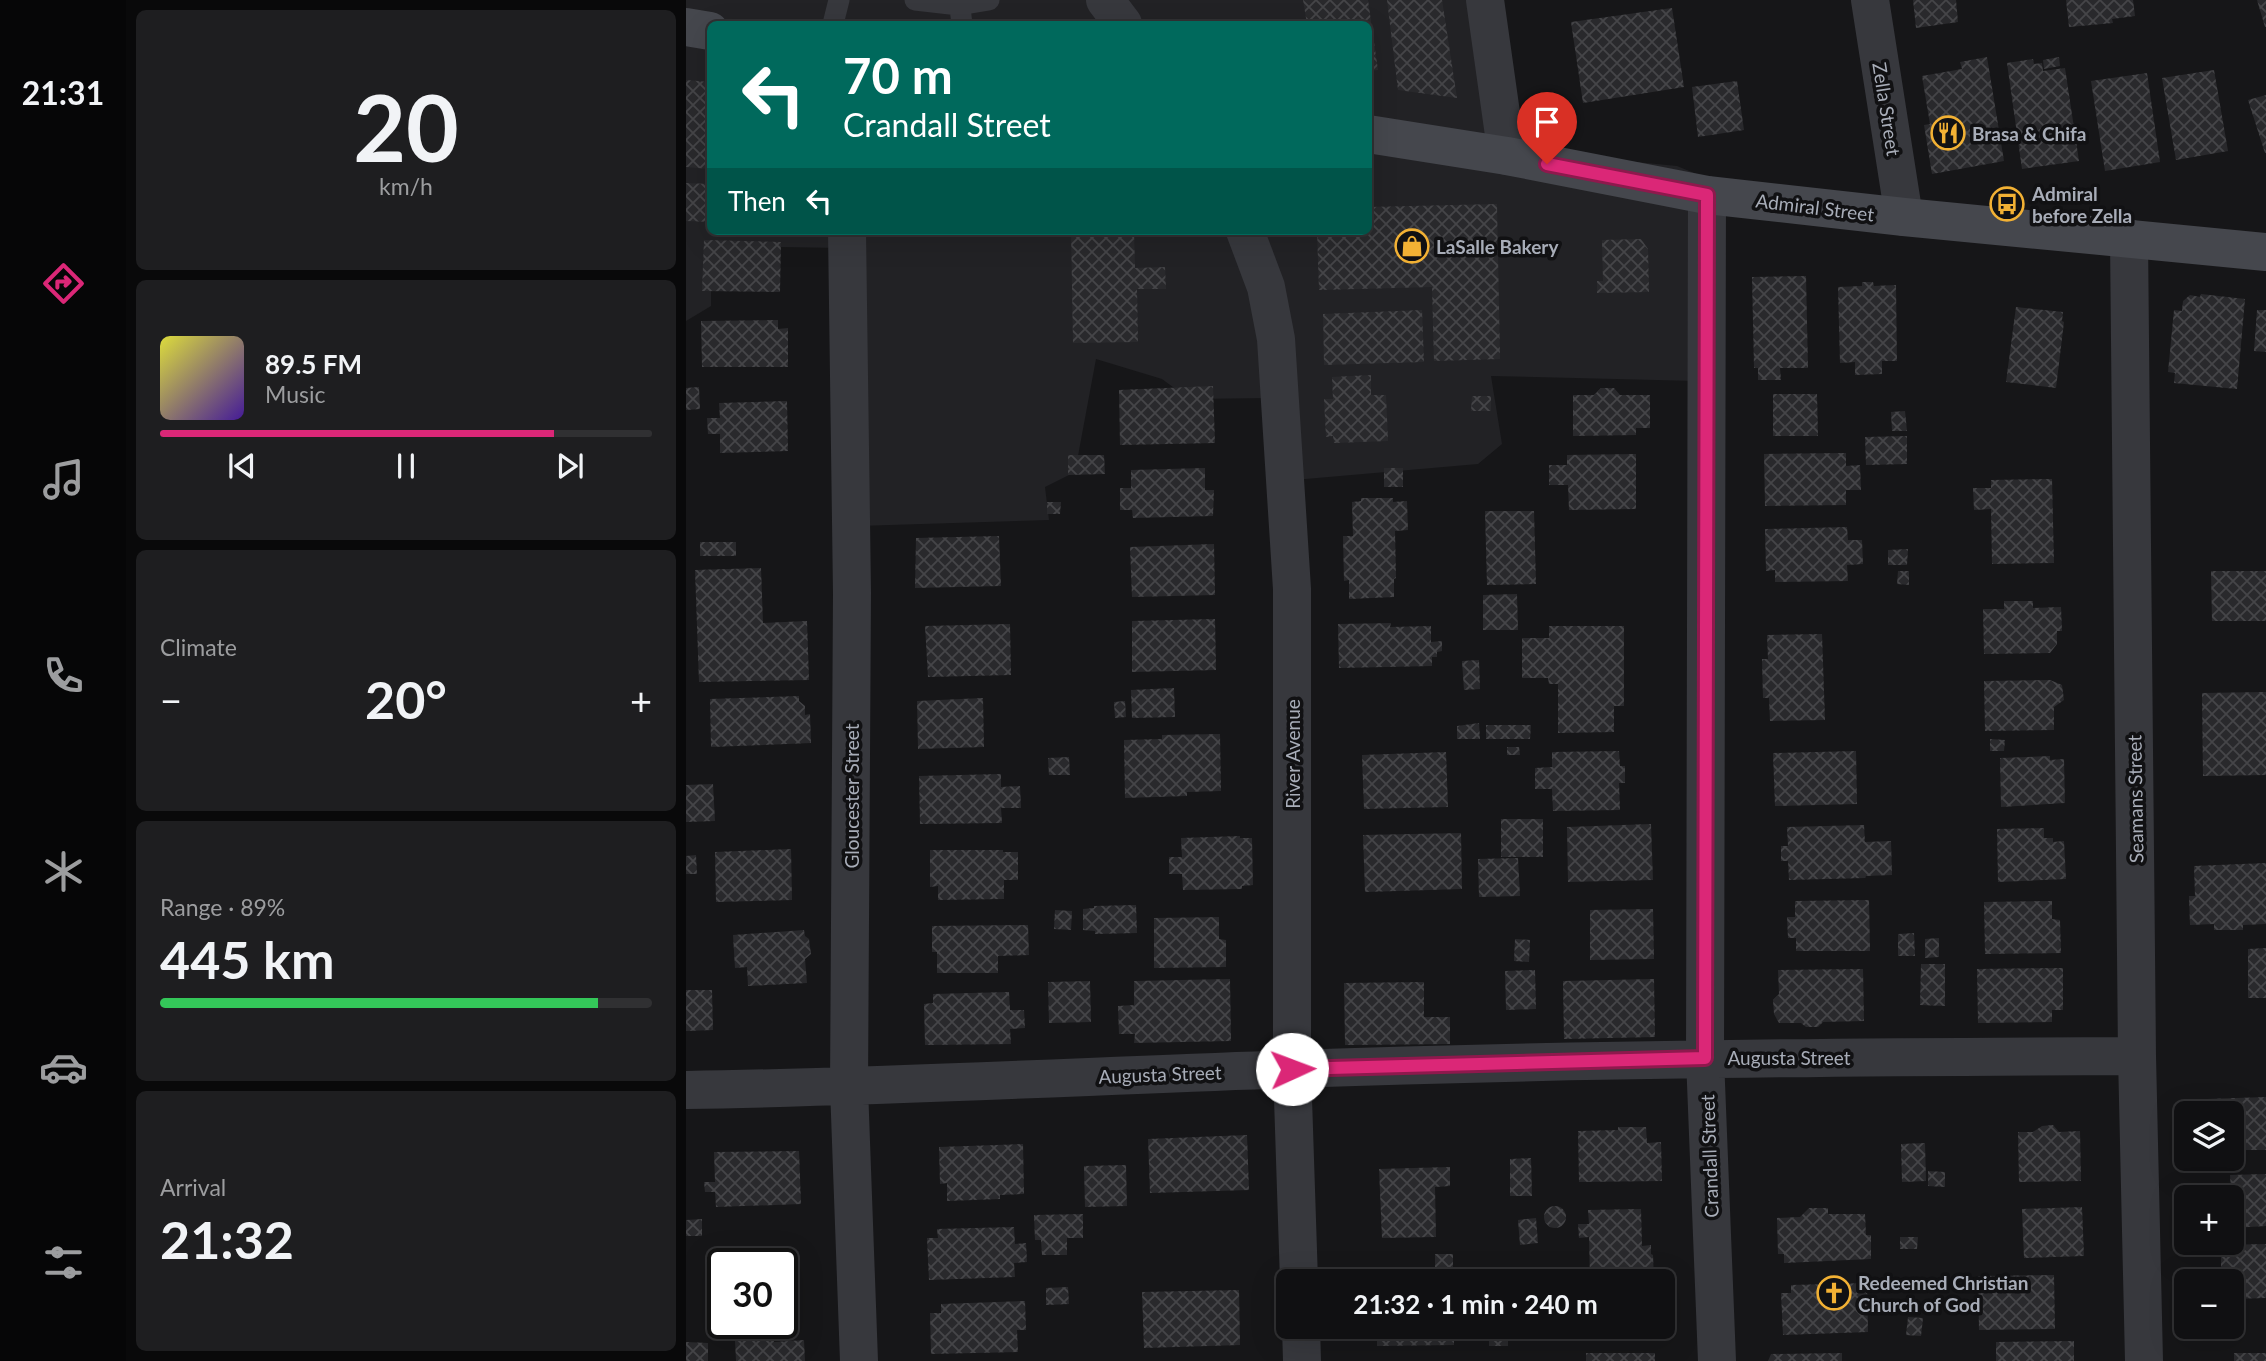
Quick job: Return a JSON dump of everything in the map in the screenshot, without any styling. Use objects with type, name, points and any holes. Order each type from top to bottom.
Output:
[{"type":"main road","points":[[686,27],[707,30]]},
{"type":"main road","name":"Admiral Street","points":[[1372,135],[1507,156],[1707,195],[2266,252]]},
{"type":"street","points":[[1105,0],[1121,21]]},
{"type":"street","points":[[1485,0],[1507,156]]},
{"type":"street","name":"Zella Street","points":[[1870,0],[1905,217]]},
{"type":"street","name":"Crandall Street","points":[[1707,195],[1705,1058],[1717,1361]]},
{"type":"street","name":"Gloucester Street","points":[[847,235],[852,593],[849,1087],[859,1361]]},
{"type":"street","name":"River Avenue","points":[[1246,235],[1266,287],[1276,339],[1292,589],[1292,1069],[1299,1269]]},
{"type":"street","name":"Seamans Street","points":[[2129,238],[2137,1056],[2144,1361]]},
{"type":"street","name":"Augusta Street","points":[[686,1090],[849,1087],[1292,1069],[1705,1058],[2137,1056]]},
{"type":"street","points":[[1301,1339],[1302,1361]]},
{"type":"lane","points":[[834,21],[839,0]]},
{"type":"lane","points":[[915,0],[960,10],[989,0]]},
{"type":"shaded area","points":[[686,0],[1483,0],[1504,145],[1575,156],[1677,166],[1699,175],[1697,381],[1491,376],[1502,444],[1478,464],[1294,480],[1279,398],[1189,399],[1162,379],[1096,359],[1075,472],[1045,487],[1049,520],[858,526],[840,248],[711,246],[711,306],[686,321]]},
{"type":"building","points":[[1303,0],[1368,0],[1371,21],[1306,21]]},
{"type":"building","points":[[1387,0],[1442,0],[1457,98],[1398,90]]},
{"type":"building","points":[[1913,0],[1956,0],[1958,22],[1916,28]]},
{"type":"building","points":[[2066,0],[2133,0],[2135,16],[2112,19],[2113,23],[2069,27]]},
{"type":"building","points":[[2257,0],[2266,0],[2266,27],[2265,27]]},
{"type":"building","points":[[1672,8],[1684,87],[1583,103],[1571,22]]},
{"type":"building","points":[[1372,28],[1378,70],[1372,71]]},
{"type":"building","points":[[1987,57],[2004,161],[1932,174],[1924,125],[1930,124],[1922,76],[1962,69],[1960,62]]},
{"type":"building","points":[[2059,57],[2060,66],[2044,69],[2043,60]]},
{"type":"building","points":[[2033,59],[2034,64],[2042,63],[2043,71],[2065,68],[2079,161],[2022,169],[2007,63]]},
{"type":"building","points":[[2214,70],[2228,151],[2176,160],[2162,78]]},
{"type":"building","points":[[2147,73],[2160,162],[2105,171],[2091,81]]},
{"type":"building","points":[[686,80],[707,82],[707,169],[686,167]]},
{"type":"building","points":[[1737,81],[1744,130],[1698,137],[1692,87]]},
{"type":"building","points":[[2266,95],[2266,153],[2265,153],[2248,100]]},
{"type":"building","points":[[686,183],[707,184],[707,222],[686,221]]},
{"type":"building","points":[[1497,204],[1500,359],[1434,361],[1432,287],[1319,290],[1317,235],[1372,235],[1372,207]]},
{"type":"building","points":[[1071,235],[1134,235],[1135,268],[1165,267],[1166,289],[1137,289],[1138,342],[1073,343]]},
{"type":"building","points":[[1641,239],[1648,249],[1649,292],[1597,293],[1597,281],[1603,281],[1602,240]]},
{"type":"building","points":[[704,240],[781,242],[780,292],[702,291]]},
{"type":"building","points":[[1806,276],[1808,368],[1780,368],[1781,380],[1758,380],[1758,368],[1754,368],[1752,277]]},
{"type":"building","points":[[1862,282],[1873,282],[1874,286],[1896,285],[1897,361],[1882,361],[1882,374],[1855,375],[1855,362],[1840,363],[1838,287],[1862,286]]},
{"type":"building","points":[[2201,294],[2245,299],[2237,389],[2174,383],[2175,373],[2168,372],[2174,310],[2182,311],[2183,301],[2190,295],[2200,297]]},
{"type":"building","points":[[2016,307],[2063,312],[2056,388],[2006,382]]},
{"type":"building","points":[[1422,310],[1424,362],[1324,365],[1323,314]]},
{"type":"building","points":[[2257,310],[2266,310],[2266,352],[2254,351]]},
{"type":"building","points":[[778,320],[778,329],[788,328],[788,367],[702,367],[701,321]]},
{"type":"building","points":[[1371,375],[1371,395],[1386,395],[1388,441],[1334,443],[1333,436],[1326,437],[1324,399],[1333,399],[1332,377]]},
{"type":"building","points":[[1213,386],[1215,443],[1120,445],[1119,390]]},
{"type":"building","points":[[699,387],[700,409],[686,410],[686,388]]},
{"type":"building","points":[[1601,388],[1614,388],[1620,395],[1650,395],[1650,428],[1636,428],[1636,435],[1573,436],[1573,395],[1594,395]]},
{"type":"building","points":[[1773,394],[1817,394],[1818,436],[1773,436]]},
{"type":"building","points":[[1472,396],[1491,396],[1491,411],[1471,411]]},
{"type":"building","points":[[787,401],[788,451],[720,453],[720,434],[708,434],[707,418],[720,418],[719,403]]},
{"type":"building","points":[[1905,411],[1907,431],[1892,431],[1891,412]]},
{"type":"building","points":[[1907,436],[1907,464],[1866,465],[1865,437]]},
{"type":"building","points":[[1846,453],[1846,466],[1860,465],[1861,490],[1846,490],[1846,505],[1765,506],[1764,454]]},
{"type":"building","points":[[1636,454],[1636,509],[1569,510],[1568,485],[1549,485],[1549,465],[1567,465],[1567,455]]},
{"type":"building","points":[[1068,455],[1104,455],[1105,474],[1068,475]]},
{"type":"building","points":[[1205,468],[1205,490],[1214,490],[1213,516],[1133,518],[1132,510],[1120,510],[1120,488],[1131,488],[1131,470]]},
{"type":"building","points":[[1384,468],[1403,468],[1403,487],[1384,487]]},
{"type":"building","points":[[2052,479],[2054,563],[1992,564],[1991,509],[1974,510],[1973,488],[1991,488],[1991,480]]},
{"type":"building","points":[[1361,498],[1407,501],[1408,530],[1395,531],[1394,597],[1349,599],[1349,580],[1344,581],[1343,536],[1353,536],[1352,502],[1361,501]]},
{"type":"building","points":[[1047,502],[1061,502],[1060,514],[1047,514]]},
{"type":"building","points":[[1485,511],[1534,511],[1536,584],[1487,585]]},
{"type":"building","points":[[1847,527],[1848,540],[1862,540],[1863,564],[1847,565],[1848,581],[1775,582],[1775,570],[1766,571],[1765,529]]},
{"type":"building","points":[[999,536],[1001,586],[915,588],[916,538]]},
{"type":"building","points":[[700,542],[736,542],[736,556],[700,556]]},
{"type":"building","points":[[1214,544],[1215,595],[1132,597],[1130,547]]},
{"type":"building","points":[[1908,549],[1907,565],[1888,565],[1888,550]]},
{"type":"building","points":[[761,568],[763,623],[807,621],[809,680],[699,682],[695,570]]},
{"type":"building","points":[[1898,571],[1909,571],[1909,585],[1897,584]]},
{"type":"building","points":[[2211,571],[2266,571],[2266,621],[2212,621]]},
{"type":"building","points":[[1517,594],[1518,630],[1483,630],[1483,595]]},
{"type":"building","points":[[2004,601],[2033,601],[2033,608],[2061,607],[2062,631],[2057,631],[2057,644],[2050,653],[1984,654],[1983,609],[2004,609]]},
{"type":"building","points":[[1215,619],[1216,670],[1132,672],[1132,621]]},
{"type":"building","points":[[1391,623],[1390,627],[1431,626],[1431,642],[1442,641],[1442,651],[1437,652],[1437,657],[1432,657],[1432,666],[1339,668],[1338,624]]},
{"type":"building","points":[[1010,624],[1011,675],[928,677],[925,626]]},
{"type":"building","points":[[1549,626],[1624,626],[1624,706],[1614,706],[1614,732],[1558,733],[1558,684],[1549,684],[1548,678],[1522,678],[1522,638],[1549,638]]},
{"type":"building","points":[[1822,634],[1825,720],[1770,721],[1769,698],[1763,698],[1762,659],[1768,659],[1767,635]]},
{"type":"building","points":[[1479,660],[1480,689],[1464,690],[1462,661]]},
{"type":"building","points":[[2050,680],[2062,685],[2064,700],[2054,707],[2054,730],[1985,731],[1984,681]]},
{"type":"building","points":[[1174,688],[1175,717],[1132,718],[1131,690]]},
{"type":"building","points":[[2266,692],[2266,775],[2203,776],[2202,693]]},
{"type":"building","points":[[799,696],[799,701],[805,706],[805,715],[810,714],[811,743],[711,747],[710,699]]},
{"type":"building","points":[[983,698],[984,747],[918,749],[917,701]]},
{"type":"building","points":[[1125,701],[1126,717],[1115,718],[1114,702]]},
{"type":"building","points":[[1479,723],[1480,739],[1457,739],[1457,726]]},
{"type":"building","points":[[1486,725],[1531,725],[1530,739],[1486,739]]},
{"type":"building","points":[[1220,734],[1221,791],[1187,792],[1187,796],[1125,798],[1124,740],[1162,739],[1162,735]]},
{"type":"building","points":[[1990,739],[2005,740],[2004,751],[1990,751]]},
{"type":"building","points":[[1507,747],[1519,747],[1520,755],[1507,755]]},
{"type":"building","points":[[1619,751],[1620,766],[1625,766],[1625,783],[1619,783],[1620,810],[1553,811],[1552,789],[1535,789],[1535,768],[1552,767],[1552,752]]},
{"type":"building","points":[[1856,751],[1857,804],[1775,806],[1773,753]]},
{"type":"building","points":[[1446,752],[1448,807],[1364,809],[1362,755]]},
{"type":"building","points":[[2050,756],[2050,760],[2064,759],[2065,803],[2001,807],[2000,758]]},
{"type":"building","points":[[1069,757],[1070,775],[1049,775],[1048,758]]},
{"type":"building","points":[[1001,774],[1001,787],[1020,786],[1021,808],[1001,808],[1002,823],[920,824],[919,776]]},
{"type":"building","points":[[713,784],[715,821],[686,822],[686,785]]},
{"type":"building","points":[[1501,819],[1543,819],[1543,857],[1501,857]]},
{"type":"building","points":[[1651,824],[1653,880],[1568,882],[1567,827]]},
{"type":"building","points":[[1864,825],[1865,842],[1891,841],[1892,875],[1789,880],[1788,861],[1781,861],[1781,846],[1788,846],[1787,827]]},
{"type":"building","points":[[2044,828],[2044,838],[2053,838],[2053,842],[2064,841],[2066,879],[1998,882],[1997,829]]},
{"type":"building","points":[[1461,833],[1462,889],[1365,892],[1363,835]]},
{"type":"building","points":[[1181,838],[1252,838],[1253,885],[1242,886],[1242,889],[1183,890],[1182,874],[1169,874],[1169,857],[1182,857]]},
{"type":"building","points":[[791,849],[792,900],[716,902],[715,852]]},
{"type":"building","points":[[930,850],[1018,852],[1018,880],[1004,880],[1004,899],[938,900],[938,886],[930,887]]},
{"type":"building","points":[[696,855],[697,874],[686,874],[686,856]]},
{"type":"building","points":[[1518,858],[1520,896],[1479,897],[1478,859]]},
{"type":"building","points":[[2266,863],[2266,924],[2243,925],[2243,930],[2214,930],[2214,924],[2190,925],[2189,896],[2195,896],[2194,866]]},
{"type":"building","points":[[1869,900],[1870,951],[1796,951],[1796,938],[1788,938],[1787,917],[1795,917],[1795,901]]},
{"type":"building","points":[[2052,901],[2052,919],[2060,920],[2061,953],[1985,954],[1984,902]]},
{"type":"building","points":[[1136,905],[1137,933],[1095,934],[1095,931],[1083,930],[1083,909],[1094,906]]},
{"type":"building","points":[[1653,909],[1654,959],[1590,960],[1590,910]]},
{"type":"building","points":[[1055,910],[1072,911],[1071,930],[1054,929]]},
{"type":"building","points":[[1219,917],[1219,939],[1226,940],[1226,967],[1154,968],[1154,918]]},
{"type":"building","points":[[1028,925],[1029,955],[998,956],[998,973],[937,973],[937,952],[932,952],[932,926]]},
{"type":"building","points":[[804,930],[809,939],[811,954],[805,959],[807,983],[748,986],[747,967],[735,968],[733,935]]},
{"type":"building","points":[[1914,933],[1915,956],[1898,956],[1898,934]]},
{"type":"building","points":[[1939,938],[1939,957],[1925,958],[1925,939]]},
{"type":"building","points":[[1515,939],[1530,940],[1529,962],[1514,961]]},
{"type":"building","points":[[2266,948],[2266,998],[2248,998],[2248,949]]},
{"type":"building","points":[[1921,964],[1945,964],[1945,1006],[1920,1005]]},
{"type":"building","points":[[2063,968],[2063,1010],[2052,1010],[2052,1022],[1978,1023],[1977,969]]},
{"type":"building","points":[[1863,969],[1864,1021],[1823,1022],[1818,1027],[1806,1027],[1801,1023],[1779,1023],[1774,1014],[1773,1000],[1779,994],[1778,970]]},
{"type":"building","points":[[1535,970],[1536,1009],[1506,1010],[1505,971]]},
{"type":"building","points":[[1230,979],[1231,1041],[1134,1043],[1135,1034],[1119,1034],[1118,1006],[1134,1005],[1134,981]]},
{"type":"building","points":[[1654,979],[1655,1037],[1564,1039],[1563,981]]},
{"type":"building","points":[[1090,981],[1091,1022],[1049,1023],[1048,982]]},
{"type":"building","points":[[1424,982],[1424,1017],[1450,1017],[1450,1044],[1345,1045],[1344,983]]},
{"type":"building","points":[[686,990],[712,990],[713,1030],[686,1031]]},
{"type":"building","points":[[1009,992],[1010,1010],[1024,1010],[1025,1028],[1010,1029],[1011,1044],[925,1045],[924,1004],[933,1003],[933,994]]},
{"type":"building","points":[[2266,1097],[2266,1150],[2244,1150],[2244,1101],[2206,1101]]},
{"type":"building","points":[[2053,1125],[2059,1132],[2080,1131],[2081,1181],[2019,1182],[2018,1132],[2033,1132],[2042,1126]]},
{"type":"building","points":[[1618,1127],[1646,1127],[1647,1143],[1661,1142],[1662,1181],[1579,1182],[1578,1131],[1618,1130]]},
{"type":"building","points":[[1247,1135],[1249,1190],[1150,1193],[1148,1139]]},
{"type":"building","points":[[1925,1143],[1926,1181],[1902,1182],[1901,1144]]},
{"type":"building","points":[[1023,1144],[1024,1194],[1000,1195],[1000,1199],[947,1201],[947,1183],[940,1184],[939,1147]]},
{"type":"building","points":[[799,1151],[801,1204],[716,1207],[715,1192],[705,1192],[704,1182],[715,1182],[714,1152]]},
{"type":"building","points":[[1531,1158],[1532,1196],[1510,1196],[1510,1159]]},
{"type":"building","points":[[1126,1165],[1127,1206],[1085,1207],[1084,1166]]},
{"type":"building","points":[[1450,1167],[1450,1186],[1435,1187],[1436,1237],[1382,1238],[1379,1169]]},
{"type":"building","points":[[1928,1171],[1945,1172],[1945,1187],[1928,1186]]},
{"type":"building","points":[[2266,1174],[2266,1226],[2244,1227],[2244,1185],[2231,1185],[2230,1175]]},
{"type":"building","points":[[1555,1206],[1563,1209],[1566,1217],[1563,1225],[1555,1228],[1547,1225],[1544,1217],[1547,1209]]},
{"type":"building","points":[[2082,1207],[2084,1256],[2024,1258],[2022,1209]]},
{"type":"building","points":[[1809,1208],[1828,1208],[1828,1214],[1865,1214],[1866,1235],[1871,1235],[1871,1259],[1784,1263],[1784,1254],[1778,1254],[1777,1218],[1800,1217]]},
{"type":"building","points":[[1641,1209],[1642,1246],[1651,1245],[1654,1269],[1590,1269],[1589,1237],[1579,1238],[1578,1224],[1589,1224],[1588,1210]]},
{"type":"building","points":[[1083,1214],[1083,1238],[1067,1238],[1067,1255],[1042,1255],[1041,1240],[1035,1240],[1034,1215]]},
{"type":"building","points":[[1536,1218],[1538,1243],[1520,1245],[1518,1220]]},
{"type":"building","points":[[702,1219],[702,1236],[686,1236],[686,1220]]},
{"type":"building","points":[[1014,1227],[1015,1244],[1026,1243],[1027,1262],[1014,1263],[1015,1277],[929,1280],[927,1238],[938,1238],[937,1229]]},
{"type":"building","points":[[1900,1237],[1918,1237],[1917,1249],[1900,1249]]},
{"type":"building","points":[[2244,1244],[2266,1244],[2266,1298],[2244,1299],[2244,1269],[2221,1269],[2221,1255],[2244,1255]]},
{"type":"building","points":[[1435,1254],[1453,1254],[1453,1269],[1435,1269]]},
{"type":"building","points":[[2054,1275],[2055,1329],[1979,1330],[1978,1276]]},
{"type":"building","points":[[1867,1283],[1868,1332],[1783,1335],[1781,1293],[1791,1293],[1791,1285]]},
{"type":"building","points":[[1068,1287],[1069,1304],[1046,1305],[1046,1288]]},
{"type":"building","points":[[1239,1290],[1240,1345],[1144,1348],[1142,1292]]},
{"type":"building","points":[[1025,1301],[1026,1330],[1017,1330],[1018,1352],[931,1354],[930,1313],[941,1313],[941,1304]]},
{"type":"building","points":[[1908,1317],[1923,1318],[1921,1336],[1906,1335]]},
{"type":"building","points":[[1377,1339],[1454,1339],[1454,1345],[1377,1346]]},
{"type":"building","points":[[1489,1339],[1508,1339],[1508,1346],[1489,1346]]},
{"type":"building","points":[[804,1340],[805,1361],[736,1361],[735,1341]]},
{"type":"building","points":[[2074,1341],[2074,1361],[1996,1361],[1996,1342]]},
{"type":"building","points":[[686,1342],[708,1343],[708,1361],[686,1361]]},
{"type":"building","points":[[1586,1353],[1655,1353],[1655,1361],[1586,1361]]},
{"type":"building","points":[[1842,1353],[1842,1361],[1768,1361],[1771,1354]]},
{"type":"building","points":[[2234,1353],[2266,1353],[2266,1361],[2234,1361]]},
{"type":"place","name":"Brasa & Chifa","points":[[1948,133]]},
{"type":"place","name":"Admiral before Zella","points":[[2007,204]]},
{"type":"place","name":"LaSalle Bakery","points":[[1412,246]]},
{"type":"place","name":"Redeemed Christian Church of God","points":[[1834,1293]]},
{"type":"route","points":[[1292,1069],[1705,1058],[1707,195],[1547,164]]}]
